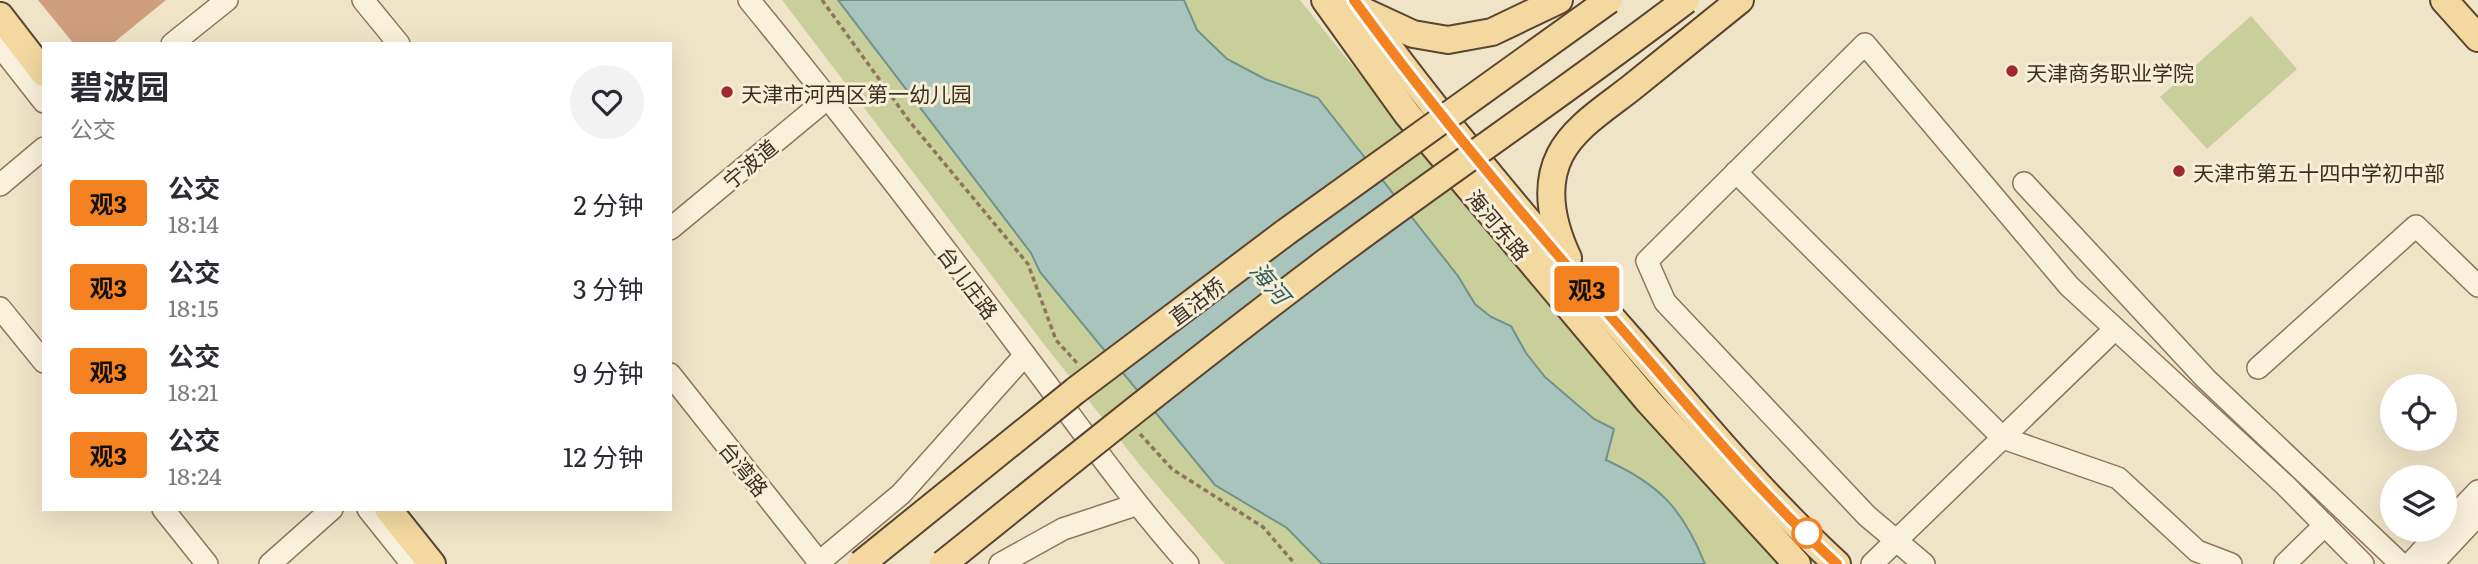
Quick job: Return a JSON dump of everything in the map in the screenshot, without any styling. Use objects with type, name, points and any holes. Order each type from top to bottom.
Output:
[{"type":"main road","name":"海河东路","points":[[1325,0],[1434,146],[1649,402],[1797,564]]},
{"type":"main road","points":[[1357,5],[1413,34],[1448,40],[1492,32],[1559,0]]},
{"type":"main road","name":"直沽桥","points":[[861,564],[1075,391],[1286,232],[1609,0]]},
{"type":"main road","points":[[943,564],[1327,262],[1562,94],[1686,0]]},
{"type":"main road","points":[[1580,282],[1558,237],[1550,196],[1561,153],[1577,133],[1600,112],[1740,0]]},
{"type":"main road","points":[[2444,0],[2478,38]]},
{"type":"main road","name":"海河东路","points":[[1357,5],[1406,73],[1580,282],[1699,419],[1837,564]]},
{"type":"main road","points":[[0,16],[42,70]]},
{"type":"main road","points":[[390,511],[432,564]]},
{"type":"street","points":[[175,42],[228,0]]},
{"type":"street","points":[[363,0],[397,42]]},
{"type":"street","name":"台儿庄路","points":[[749,0],[828,98],[1025,355],[1135,505],[1188,564]]},
{"type":"street","points":[[1924,564],[1867,516],[1665,302],[1647,261],[1865,44],[2069,286],[2325,525],[2363,564]]},
{"type":"street","points":[[0,46],[42,99]]},
{"type":"street","name":"宁波道","points":[[672,227],[828,98]]},
{"type":"street","points":[[0,185],[42,150]]},
{"type":"street","points":[[1737,172],[2003,438],[2118,478],[2197,551],[2231,564]]},
{"type":"street","points":[[2024,183],[2206,379],[2400,564]]},
{"type":"street","points":[[2258,368],[2416,226],[2478,286]]},
{"type":"street","points":[[0,308],[42,360]]},
{"type":"street","points":[[1872,564],[2116,329]]},
{"type":"street","points":[[818,563],[901,494],[1025,355]]},
{"type":"street","name":"台湾路","points":[[672,377],[818,563]]},
{"type":"street","points":[[2457,513],[2478,491]]},
{"type":"street","points":[[1000,564],[1063,529],[1135,505]]},
{"type":"street","points":[[165,511],[207,564]]},
{"type":"street","points":[[270,564],[330,511]]},
{"type":"street","points":[[370,511],[412,564]]},
{"type":"street","points":[[2432,564],[2478,514]]},
{"type":"street","points":[[2285,564],[2325,525]]},
{"type":"street","points":[[2410,564],[2430,542]]},
{"type":"path","points":[[822,0],[910,122],[1028,264],[1056,340],[1083,370]]},
{"type":"path","points":[[1136,429],[1172,469],[1263,527],[1295,564]]},
{"type":"green space","points":[[782,0],[1300,0],[1534,286],[1654,426],[1778,564],[1225,564],[1143,469],[1043,343]]},
{"type":"green space","points":[[2251,16],[2297,69],[2207,149],[2160,97]]},
{"type":"water","name":"海河","points":[[838,0],[1184,0],[1197,30],[1227,59],[1265,79],[1318,98],[1458,276],[1475,304],[1491,317],[1511,326],[1526,353],[1545,377],[1594,419],[1614,429],[1606,460],[1641,479],[1667,500],[1688,528],[1705,564],[1322,564],[1287,528],[1215,485],[1040,272],[1031,253]]},
{"type":"building","points":[[38,0],[166,0],[114,42],[72,42]]},
{"type":"bus line","name":"观3","points":[[1354,0],[1406,73],[1542,238],[1699,419],[1837,564]]},
{"type":"place","name":"天津商务职业学院","points":[[2012,71]]},
{"type":"place","name":"天津市河西区第一幼儿园","points":[[727,92]]},
{"type":"place","name":"天津市第五十四中学初中部","points":[[2179,171]]}]
